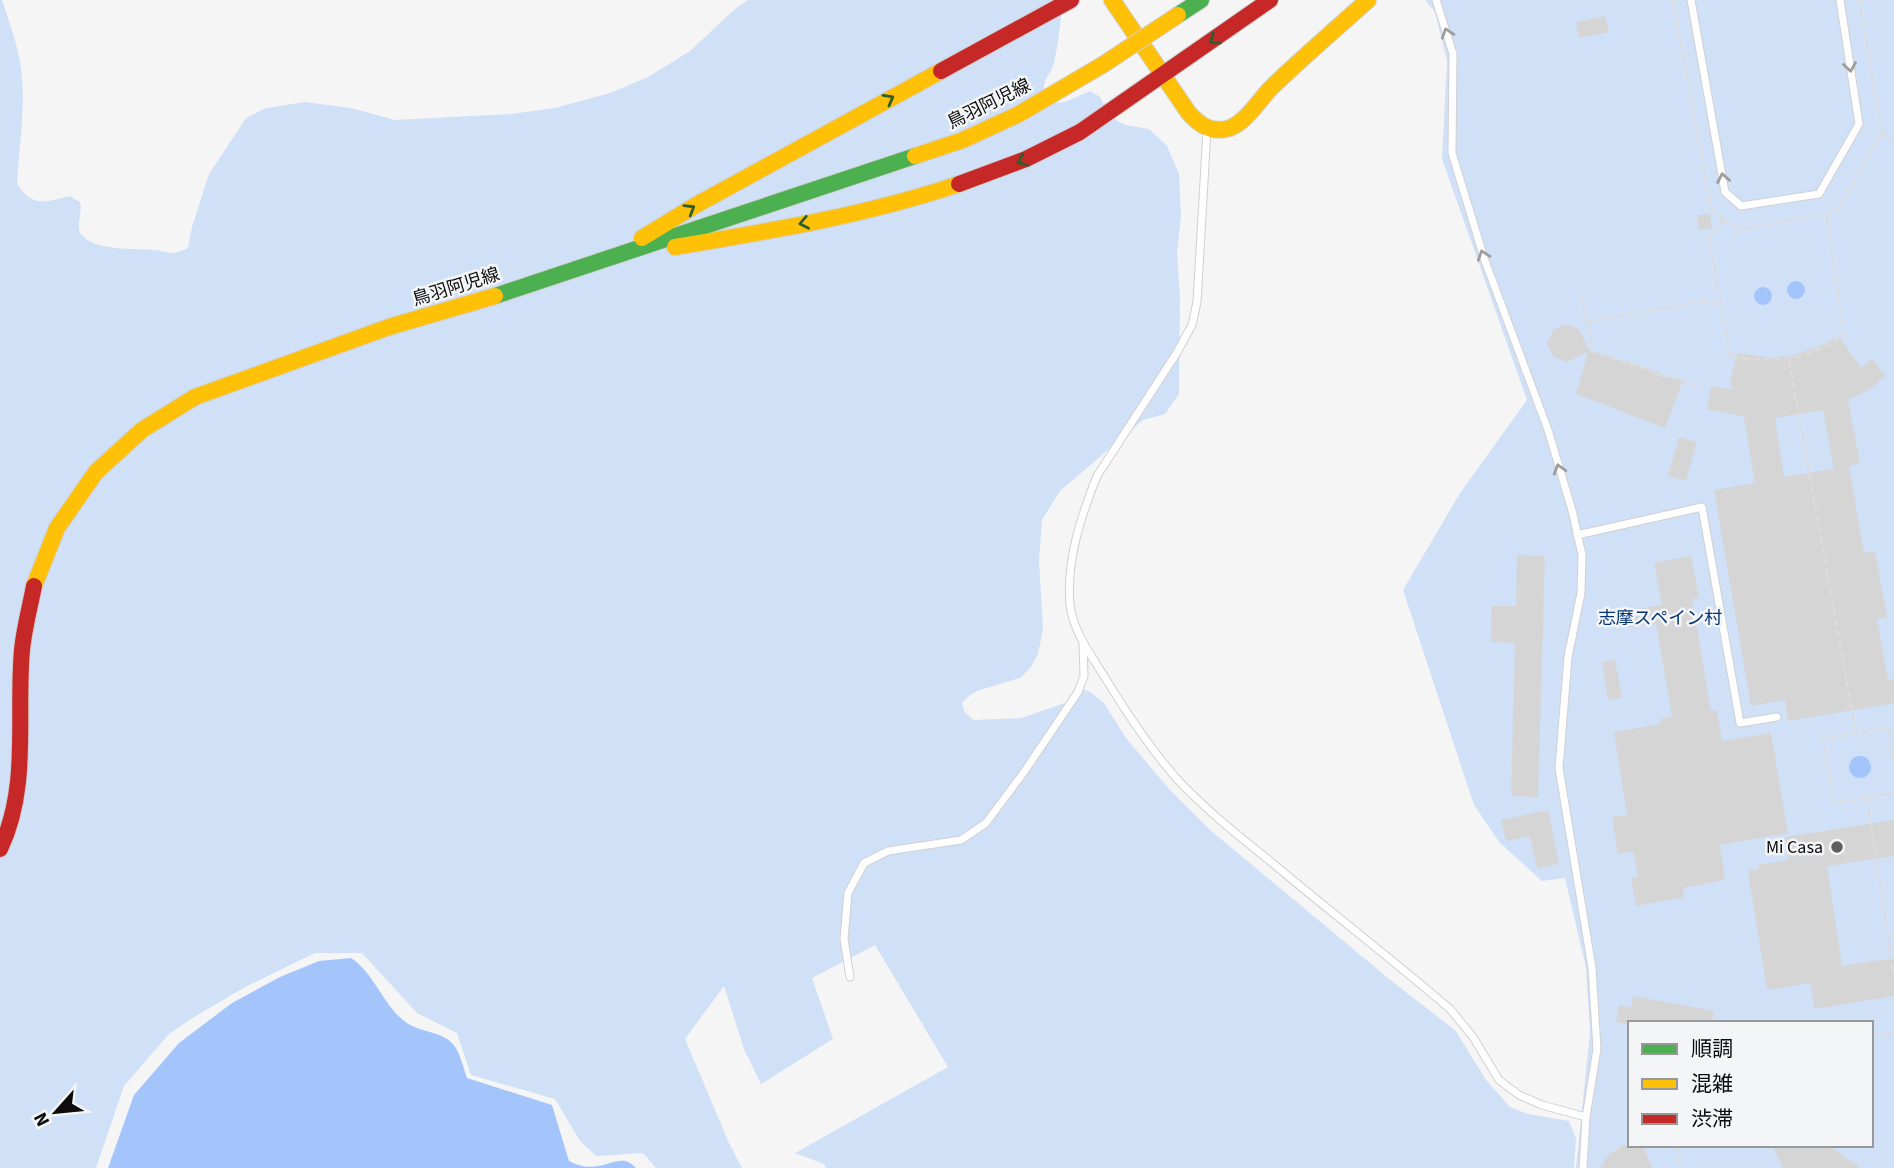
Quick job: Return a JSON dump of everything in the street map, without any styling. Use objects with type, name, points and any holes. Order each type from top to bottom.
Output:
[{"type":"main road","points":[[611,257],[696,205],[1071,0]]},
{"type":"main road","points":[[1112,0],[1188,113],[1207,129],[1229,128],[1244,119],[1270,89],[1368,0]]},
{"type":"main road","name":"鳥羽阿児線","points":[[0,849],[9,830],[20,754],[22,650],[34,586],[57,528],[96,472],[142,430],[195,397],[389,327],[498,295],[963,140],[1019,114],[1104,64],[1201,0]]},
{"type":"main road","points":[[611,257],[823,220],[938,193],[1024,161],[1075,135],[1164,76],[1270,0]]},
{"type":"lane","points":[[1436,0],[1453,54],[1452,153],[1484,258],[1548,430],[1582,555],[1581,593],[1568,657],[1559,768],[1592,968],[1597,1049],[1586,1117],[1583,1168]]},
{"type":"lane","points":[[1691,0],[1725,192],[1741,206],[1819,194],[1859,124],[1840,0]]},
{"type":"lane","points":[[1207,129],[1197,302],[1192,325],[1177,354],[1097,476],[1088,498],[1070,573],[1070,605],[1074,622],[1083,642],[1138,727],[1179,780],[1247,842],[1450,1009],[1473,1037],[1499,1080],[1519,1095],[1542,1105],[1586,1117]]},
{"type":"lane","points":[[1577,535],[1702,507],[1740,723],[1777,717]]},
{"type":"lane","points":[[850,977],[844,939],[848,893],[864,863],[888,851],[961,840],[986,823],[1078,692],[1084,676],[1083,642]]},
{"type":"path","points":[[1673,0],[1711,208],[1737,230],[1838,211],[1882,131],[1859,0]]},
{"type":"path","points":[[1882,131],[1894,140]]},
{"type":"path","points":[[1724,220],[1709,237],[1730,357],[1789,360],[1827,346],[1844,336],[1826,213]]},
{"type":"path","points":[[1581,297],[1592,352],[1702,387]]},
{"type":"path","points":[[1586,322],[1703,301],[1720,305]]},
{"type":"path","points":[[1789,360],[1856,733]]},
{"type":"path","points":[[1894,759],[1889,728],[1823,739],[1834,803],[1894,793]]},
{"type":"path","points":[[1867,797],[1894,975]]},
{"type":"path","points":[[1873,1036],[1894,1033]]},
{"type":"path","points":[[1678,1147],[1680,1168]]},
{"type":"green space","points":[[0,0],[20,60],[22,112],[17,184],[34,200],[47,201],[70,196],[80,202],[79,231],[95,244],[172,253],[188,248],[209,174],[246,118],[266,108],[305,102],[351,108],[395,120],[511,114],[555,108],[610,93],[648,77],[690,51],[748,0],[1061,0],[1055,56],[1044,86],[1046,95],[1053,103],[1065,102],[1090,91],[1100,97],[1109,116],[1125,125],[1149,129],[1167,146],[1179,174],[1179,394],[1165,414],[1143,420],[1060,491],[1042,520],[1039,560],[1043,629],[1038,654],[1031,667],[1020,678],[970,695],[962,703],[964,711],[973,720],[1021,718],[1077,699],[1083,690],[1089,691],[1104,703],[1126,738],[1169,789],[1209,829],[1394,983],[1455,1030],[1486,1080],[1510,1107],[1528,1114],[1569,1121],[1576,1139],[1574,1168],[826,1168],[824,1164],[795,1153],[948,1067],[875,945],[812,978],[833,1039],[761,1084],[744,1049],[724,986],[685,1039],[742,1168],[656,1168],[643,1153],[596,1156],[580,1141],[555,1099],[471,1075],[457,1033],[417,1013],[362,953],[315,953],[245,987],[168,1035],[124,1086],[96,1168],[0,1168]]},
{"type":"green space","name":"志摩スペイン村","points":[[1425,0],[1894,0],[1894,1168],[1576,1168],[1590,1032],[1586,968],[1565,878],[1542,881],[1500,843],[1474,805],[1403,590],[1460,493],[1527,400],[1442,159],[1447,61],[1435,12]]},
{"type":"water","points":[[1796,281],[1802,284],[1805,290],[1802,296],[1796,299],[1790,296],[1787,290],[1790,284]]},
{"type":"water","points":[[1763,287],[1769,290],[1772,296],[1769,302],[1763,305],[1757,302],[1754,296],[1757,290]]},
{"type":"water","points":[[1860,756],[1868,759],[1871,767],[1868,775],[1860,778],[1852,775],[1849,767],[1852,759]]},
{"type":"water","points":[[351,958],[366,972],[403,1020],[447,1039],[455,1046],[467,1078],[552,1105],[569,1161],[591,1167],[622,1161],[636,1168],[108,1168],[134,1095],[179,1043],[232,1003],[280,977],[319,961]]},
{"type":"building","points":[[1605,16],[1609,32],[1579,38],[1576,22]]},
{"type":"building","points":[[1710,214],[1712,228],[1699,230],[1697,215]]},
{"type":"building","points":[[1565,324],[1579,329],[1589,350],[1662,373],[1653,375],[1683,380],[1665,428],[1576,394],[1588,352],[1567,362],[1554,357],[1547,344],[1553,330]]},
{"type":"building","points":[[1839,336],[1861,368],[1872,359],[1886,376],[1868,390],[1848,400],[1860,463],[1849,466],[1864,553],[1875,551],[1887,617],[1877,619],[1888,680],[1894,679],[1894,703],[1788,721],[1785,700],[1751,706],[1714,490],[1755,483],[1744,417],[1707,409],[1711,386],[1732,390],[1730,381],[1737,353],[1771,358],[1791,356],[1823,345]],"holes":[[[1823,410],[1834,469],[1784,477],[1775,418]]]},
{"type":"building","points":[[1679,437],[1697,442],[1686,481],[1668,476]]},
{"type":"building","points":[[1517,555],[1545,556],[1538,797],[1511,796],[1515,643],[1491,642],[1492,606],[1516,606]]},
{"type":"building","points":[[1691,556],[1699,598],[1692,599],[1711,711],[1717,710],[1722,741],[1771,733],[1788,833],[1720,845],[1725,880],[1683,888],[1684,897],[1636,906],[1631,878],[1638,876],[1633,851],[1618,854],[1612,817],[1627,815],[1614,732],[1661,724],[1660,719],[1672,717],[1656,624],[1626,628],[1624,611],[1662,605],[1654,563]]},
{"type":"building","points":[[1615,660],[1622,698],[1608,700],[1602,662]]},
{"type":"building","points":[[1548,810],[1559,864],[1537,868],[1530,836],[1506,841],[1501,820]]},
{"type":"building","points":[[1894,820],[1894,856],[1827,866],[1842,966],[1894,958],[1894,996],[1815,1009],[1810,983],[1767,990],[1748,871],[1759,869],[1758,865],[1789,860],[1785,837]]},
{"type":"building","points":[[1633,996],[1714,1011],[1712,1021],[1628,1021],[1628,1025],[1616,1022],[1619,1005],[1631,1008]]},
{"type":"building","points":[[1623,1145],[1644,1147],[1652,1168],[1600,1168],[1608,1156]]},
{"type":"building","points":[[1773,1147],[1831,1147],[1861,1168],[1783,1168]]},
{"type":"traffic: fast","points":[[1178,15],[1201,0]]},
{"type":"traffic: fast","points":[[495,296],[915,156]]},
{"type":"traffic: slow","points":[[1112,0],[1188,112],[1201,124],[1217,130],[1230,128],[1242,120],[1272,87],[1368,0]]},
{"type":"traffic: slow","points":[[1104,64],[1178,15]]},
{"type":"traffic: slow","points":[[915,156],[963,140],[1019,114],[1104,64]]},
{"type":"traffic: slow","points":[[642,238],[696,205],[941,71]]},
{"type":"traffic: slow","points":[[675,247],[854,213],[959,184]]},
{"type":"traffic: slow","points":[[34,586],[57,528],[96,472],[142,430],[195,397],[389,327],[495,296]]},
{"type":"traffic: jam","points":[[941,71],[1071,0]]},
{"type":"traffic: jam","points":[[959,184],[1026,159],[1080,132],[1270,0]]},
{"type":"traffic: jam","points":[[0,849],[9,825],[19,776],[22,650],[34,586]]},
{"type":"place","name":"Mi Casa","points":[[1837,847]]}]
